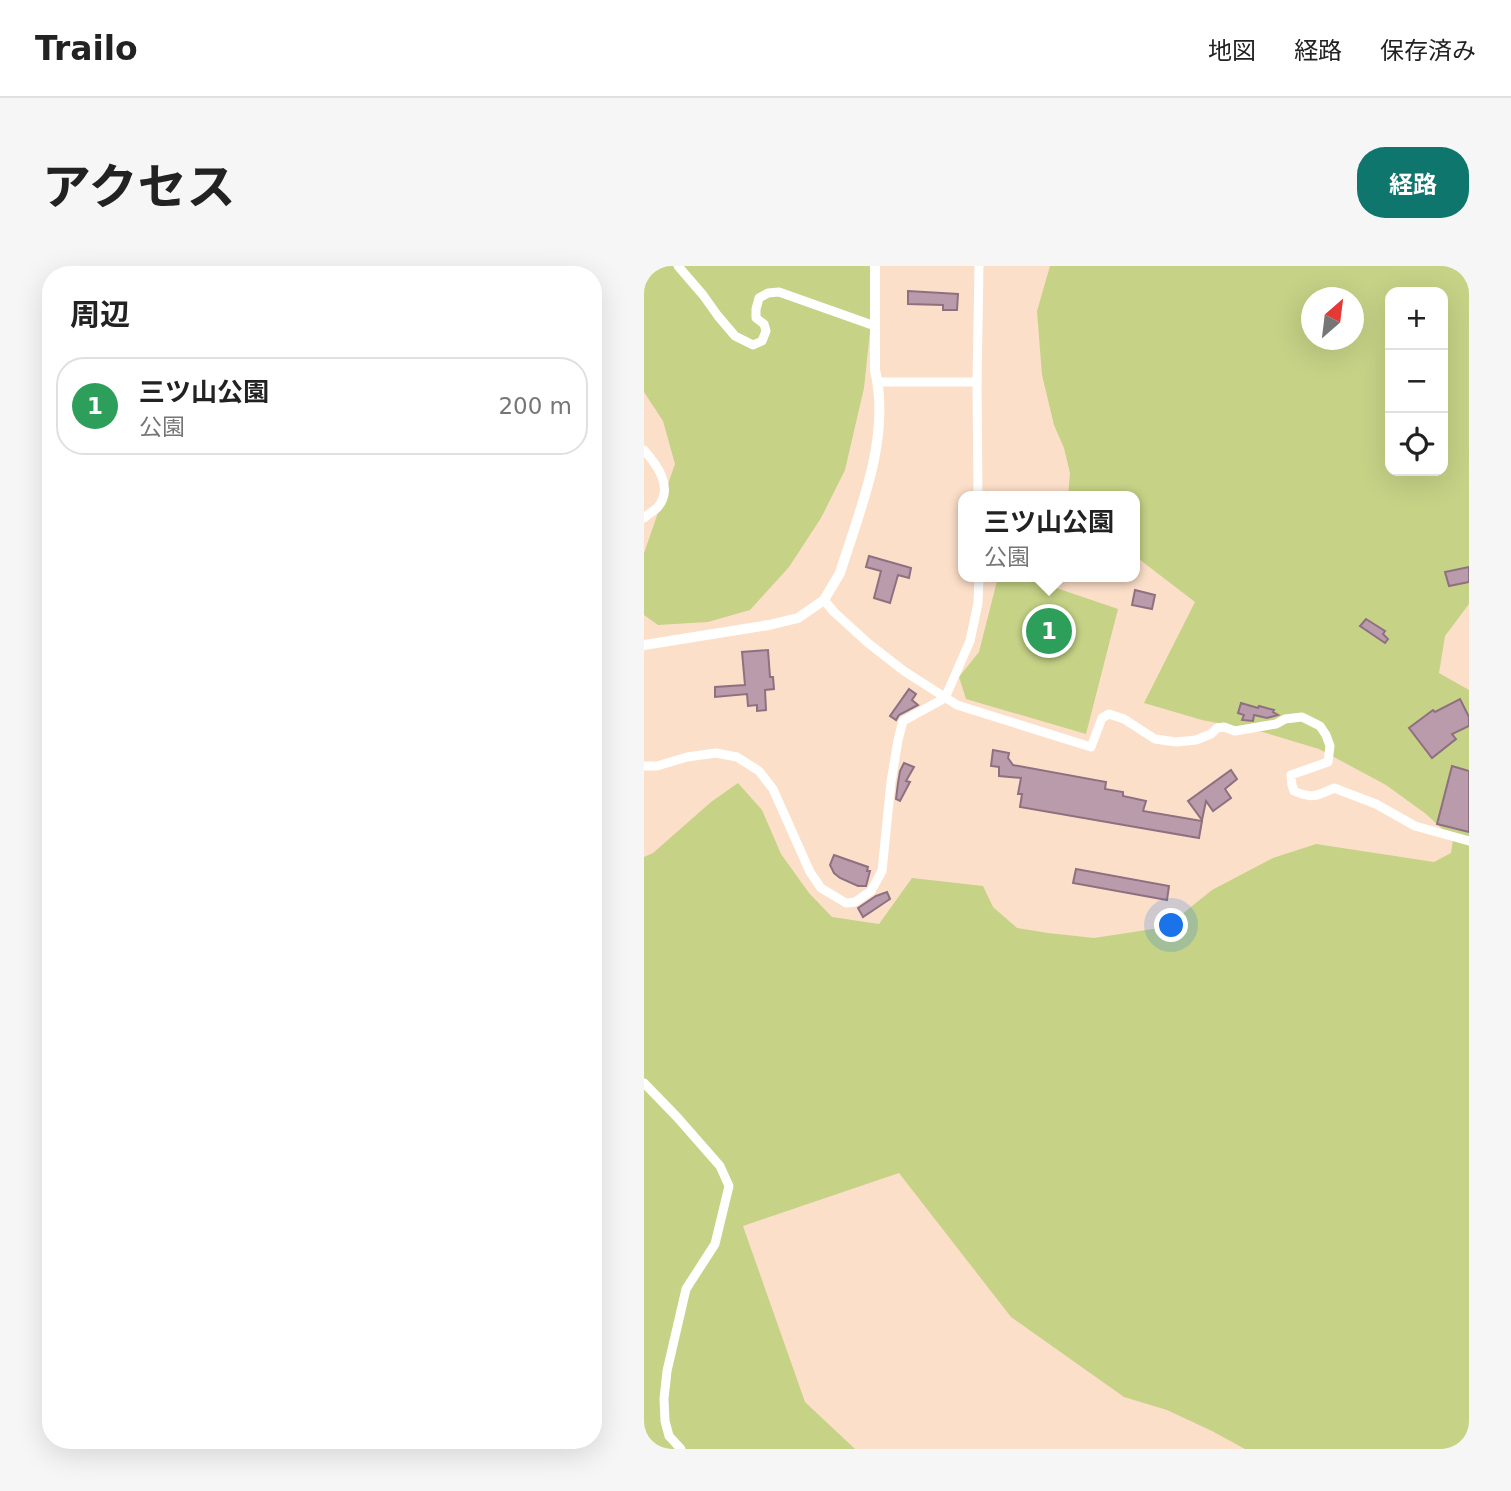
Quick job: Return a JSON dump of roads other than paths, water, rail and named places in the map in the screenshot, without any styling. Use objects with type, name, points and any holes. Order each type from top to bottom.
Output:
[{"type":"street","points":[[678,266],[735,336],[753,345],[762,341],[766,331],[764,324],[756,318],[755,309],[759,298],[768,293],[779,292],[875,326]]},
{"type":"street","points":[[644,645],[798,618],[824,600],[840,573],[876,450],[879,428],[878,382],[875,370],[875,266]]},
{"type":"street","points":[[978,491],[979,266]]},
{"type":"street","points":[[878,382],[977,382]]},
{"type":"street","points":[[644,450],[658,466],[665,486],[659,506],[644,517]]},
{"type":"street","points":[[644,766],[716,753],[737,757],[759,771],[773,789],[810,872],[821,888],[846,903],[855,902],[871,891],[882,871],[891,782],[903,721],[945,698],[970,640],[978,603],[979,582]]},
{"type":"street","points":[[824,600],[868,643],[945,698],[969,709],[1091,747],[1102,718],[1109,714],[1124,719],[1155,739],[1176,742],[1196,740],[1211,734],[1217,728],[1224,727],[1235,731],[1302,717],[1320,726],[1330,746],[1328,762],[1291,775],[1294,791],[1306,797],[1334,788],[1376,804],[1415,826],[1469,841]]},
{"type":"street","points":[[644,1083],[720,1166],[729,1186],[715,1244],[686,1289],[667,1371],[665,1421],[669,1436],[681,1449]]},
{"type":"place","name":"三ツ山公園","points":[[1049,631]]}]
